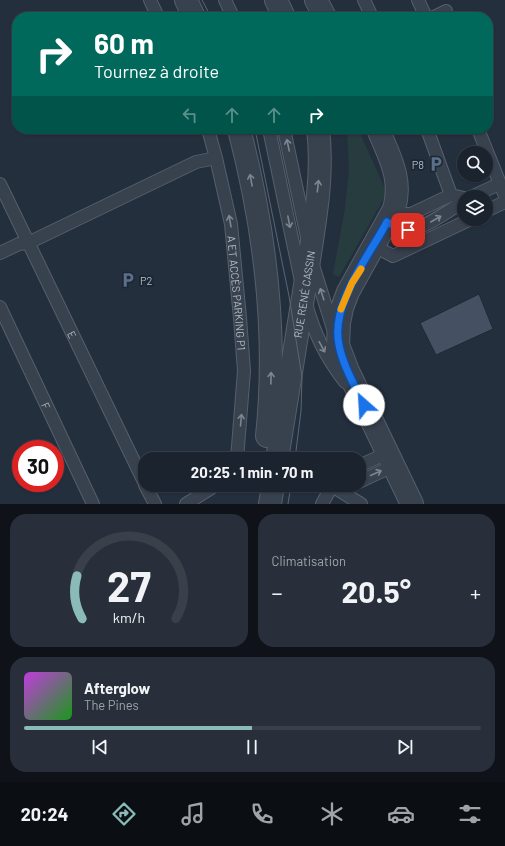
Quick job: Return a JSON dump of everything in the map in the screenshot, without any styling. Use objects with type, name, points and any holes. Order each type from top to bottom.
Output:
[{"type":"street","points":[[186,0],[192,12]]},
{"type":"street","points":[[276,0],[282,12]]},
{"type":"street","points":[[316,0],[322,12]]},
{"type":"street","points":[[240,134],[259,219],[268,293],[271,378],[270,408],[265,452]]},
{"type":"street","name":"RUE RENÉ CASSIN","points":[[278,452],[310,252],[321,159],[318,134]]},
{"type":"street","points":[[380,134],[392,164],[399,188],[391,215],[352,283],[342,308],[338,323],[338,345],[348,371],[412,504]]},
{"type":"street","points":[[259,504],[260,492]]},
{"type":"street","points":[[270,504],[272,492]]},
{"type":"lane","points":[[150,0],[156,12]]},
{"type":"lane","points":[[225,0],[231,12]]},
{"type":"lane","points":[[364,0],[370,12]]},
{"type":"lane","points":[[418,0],[424,12]]},
{"type":"lane","name":"A ET ACCÈS PARKING P1","points":[[209,134],[231,224],[243,364],[242,404],[238,452]]},
{"type":"lane","points":[[270,134],[304,295],[317,339],[330,362],[364,405]]},
{"type":"lane","points":[[285,134],[310,252],[318,283],[338,345]]},
{"type":"lane","points":[[429,134],[451,195]]},
{"type":"lane","points":[[480,134],[505,196]]},
{"type":"lane","points":[[0,252],[19,244],[28,243],[191,165],[216,158]]},
{"type":"lane","name":"E","points":[[0,184],[138,471]]},
{"type":"lane","points":[[486,190],[499,184]]},
{"type":"lane","points":[[457,197],[451,195],[411,214],[391,215],[400,229],[408,230],[434,220],[457,205]]},
{"type":"lane","points":[[493,208],[505,202]]},
{"type":"lane","points":[[374,246],[393,256],[457,226]]},
{"type":"lane","name":"F","points":[[0,307],[93,504]]},
{"type":"lane","points":[[366,464],[390,459]]},
{"type":"lane","points":[[366,477],[390,459]]},
{"type":"lane","name":"E","points":[[149,492],[155,504]]},
{"type":"lane","points":[[186,504],[205,492]]},
{"type":"lane","points":[[322,504],[328,492]]},
{"type":"lane","points":[[352,492],[361,504]]},
{"type":"green space","points":[[347,134],[360,134],[387,193],[339,277],[333,274],[345,208],[349,170]]},
{"type":"building","points":[[479,294],[493,329],[436,355],[420,323]]},
{"type":"tram line","points":[[202,0],[208,12]]},
{"type":"tram line","points":[[256,134],[289,296],[302,377],[301,411],[296,452]]},
{"type":"tram line","points":[[288,504],[290,492]]},
{"type":"slow traffic","points":[[341,309],[352,283],[361,269]]},
{"type":"place","name":"P8","points":[[436,164]]},
{"type":"place","name":"P2","points":[[128,280]]},
{"type":"route","points":[[364,405],[338,345],[338,323],[352,283],[387,222],[400,229],[408,230]]}]
